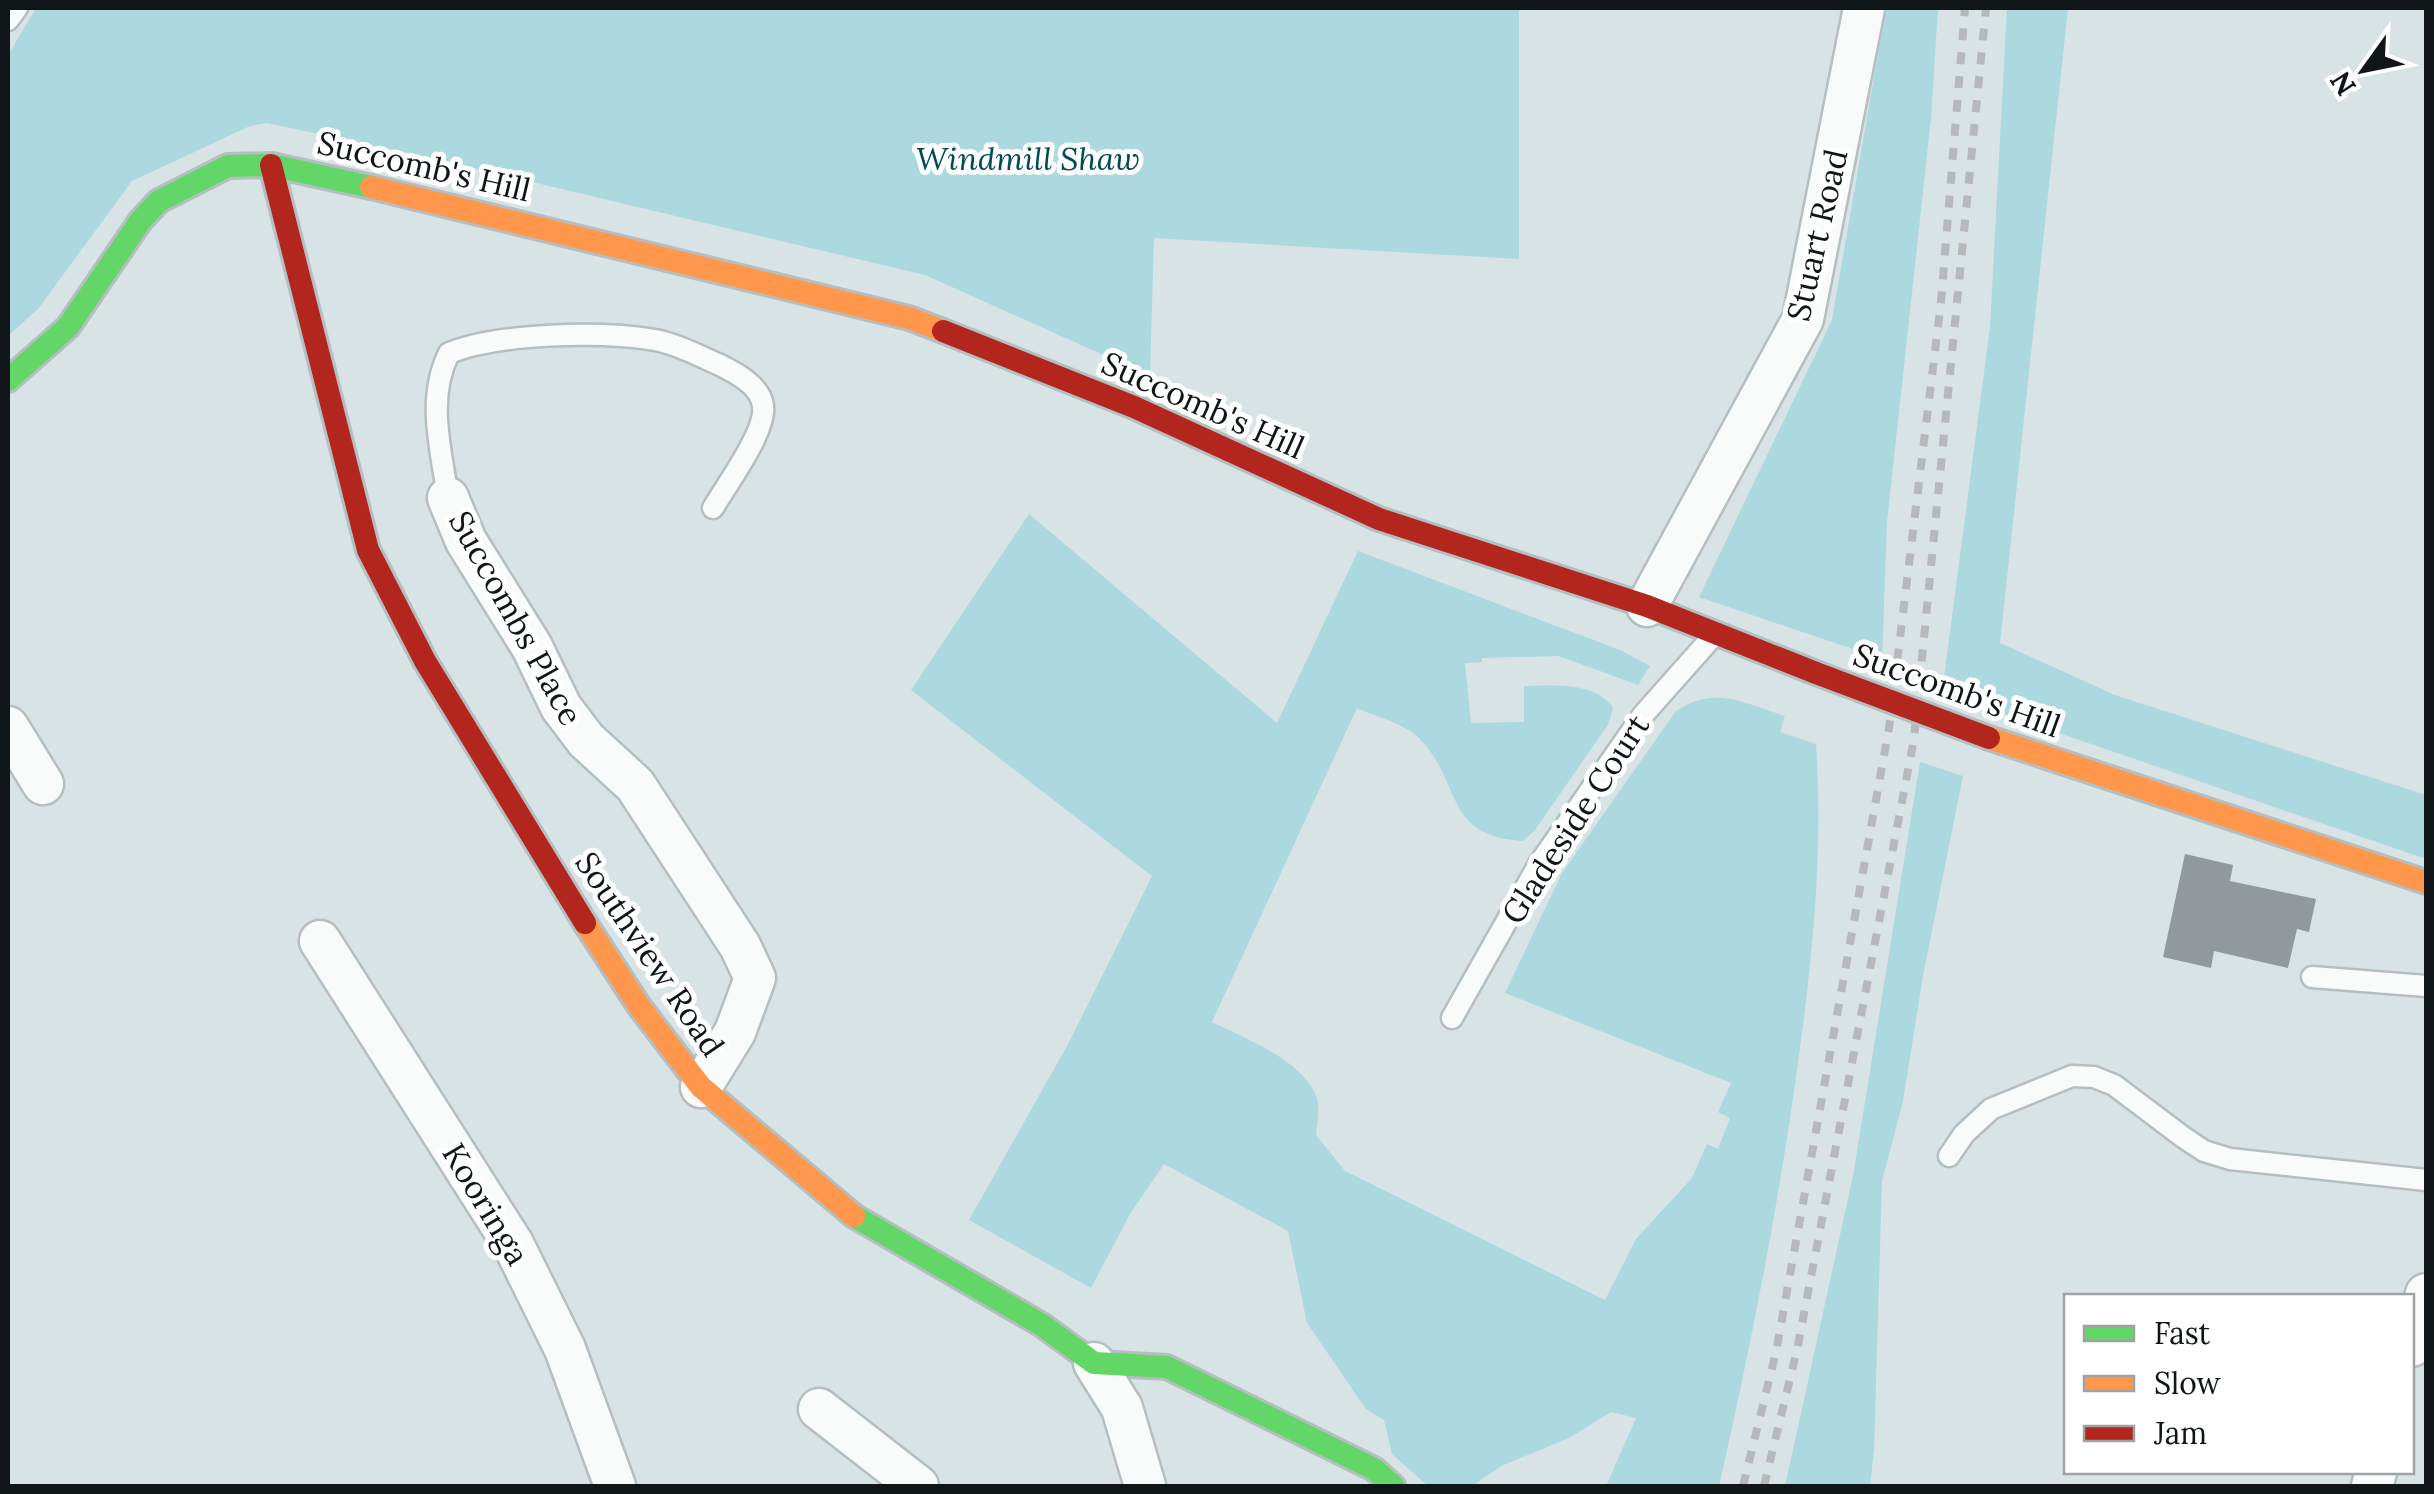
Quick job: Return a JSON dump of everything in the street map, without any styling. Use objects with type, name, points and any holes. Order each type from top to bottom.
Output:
[{"type":"street","name":"Stuart Road","points":[[1647,606],[1803,320],[1864,8]]},
{"type":"street","name":"Succomb's Hill","points":[[8,380],[68,328],[141,220],[159,201],[228,166],[271,165],[424,198],[909,318],[1134,407],[1378,519],[1647,606],[1988,738],[2426,882]]},
{"type":"street","name":"Southview Road","points":[[271,165],[368,550],[425,661],[574,907],[639,1006],[701,1087],[858,1219],[1042,1324],[1094,1363]]},
{"type":"street","name":"Succombs Place","points":[[448,498],[466,541],[532,648],[561,706],[586,740],[634,785],[740,946],[755,978],[735,1032],[701,1087]]},
{"type":"street","points":[[8,727],[43,784]]},
{"type":"street","name":"Kooringa","points":[[320,940],[514,1244],[565,1348],[615,1486]]},
{"type":"street","points":[[2414,1339],[2426,1294]]},
{"type":"street","points":[[1094,1363],[1122,1408],[1146,1486]]},
{"type":"street","points":[[1094,1363],[1167,1367],[1374,1469],[1393,1486]]},
{"type":"street","points":[[819,1409],[918,1486]]},
{"type":"lane","points":[[8,20],[16,8]]},
{"type":"lane","points":[[448,498],[435,392],[448,352],[472,343],[535,337],[618,337],[657,340],[690,352],[733,371],[761,396],[761,424],[713,508]]},
{"type":"lane","name":"Gladeside Court","points":[[1452,1018],[1549,849],[1642,715],[1716,634]]},
{"type":"lane","points":[[2312,977],[2426,986]]},
{"type":"lane","points":[[1949,1156],[1964,1134],[1991,1109],[2072,1076],[2094,1077],[2114,1085],[2204,1151],[2230,1160],[2426,1180]]},
{"type":"green space","name":"Windmill Shaw","points":[[36,8],[1519,8],[1519,259],[1154,238],[1150,376],[925,275],[267,123],[250,126],[132,181],[38,309],[8,336],[8,55]]},
{"type":"green space","points":[[1886,8],[1938,8],[1931,118],[1887,522],[1882,659],[1699,597],[1832,320]]},
{"type":"green space","points":[[2007,8],[2068,8],[2000,643],[2115,695],[2426,795],[2426,859],[1942,693],[1990,327]]},
{"type":"green space","points":[[1029,514],[1277,723],[1358,551],[1620,650],[1650,666],[1638,685],[1559,656],[1482,658],[1482,662],[1465,663],[1471,723],[1524,722],[1524,686],[1584,689],[1613,707],[1609,723],[1535,830],[1523,841],[1479,829],[1458,805],[1420,739],[1399,725],[1357,708],[1212,1022],[1258,1044],[1303,1076],[1318,1103],[1316,1135],[1345,1171],[1605,1300],[1636,1239],[1692,1178],[1707,1144],[1718,1149],[1730,1118],[1718,1112],[1731,1083],[1505,993],[1562,873],[1676,711],[1704,699],[1743,702],[1785,716],[1780,732],[1816,744],[1817,872],[1801,1042],[1771,1236],[1719,1486],[1606,1486],[1636,1418],[1611,1412],[1569,1438],[1501,1466],[1472,1486],[1428,1486],[1392,1454],[1384,1420],[1366,1409],[1307,1323],[1288,1231],[1164,1164],[1130,1214],[1091,1288],[969,1220],[1067,1046],[1152,876],[911,690]]},
{"type":"green space","points":[[1920,762],[1963,776],[1923,976],[1903,1101],[1882,1181],[1870,1486],[1785,1486],[1853,1176]]},
{"type":"building","points":[[2185,854],[2233,865],[2230,881],[2316,899],[2309,932],[2297,929],[2288,968],[2214,951],[2211,968],[2163,957]]},
{"type":"railway","points":[[1743,1486],[1776,1352],[1889,728],[1941,302],[1965,8]]},
{"type":"railway","points":[[1764,1486],[1797,1350],[1914,739],[1986,8]]},
{"type":"traffic: fast","points":[[8,380],[68,327],[141,220],[159,201],[228,166],[271,165],[371,187]]},
{"type":"traffic: fast","points":[[854,1216],[1042,1325],[1094,1363],[1167,1367],[1374,1469],[1393,1486]]},
{"type":"traffic: slow","points":[[371,187],[909,318],[943,331]]},
{"type":"traffic: slow","points":[[1989,738],[2426,882]]},
{"type":"traffic: slow","points":[[585,923],[639,1006],[701,1087],[854,1216]]},
{"type":"traffic: jam","points":[[271,165],[368,550],[425,661],[585,923]]},
{"type":"traffic: jam","points":[[943,331],[1134,407],[1379,519],[1647,606],[1816,673]]},
{"type":"traffic: jam","points":[[1816,673],[1989,738]]}]
